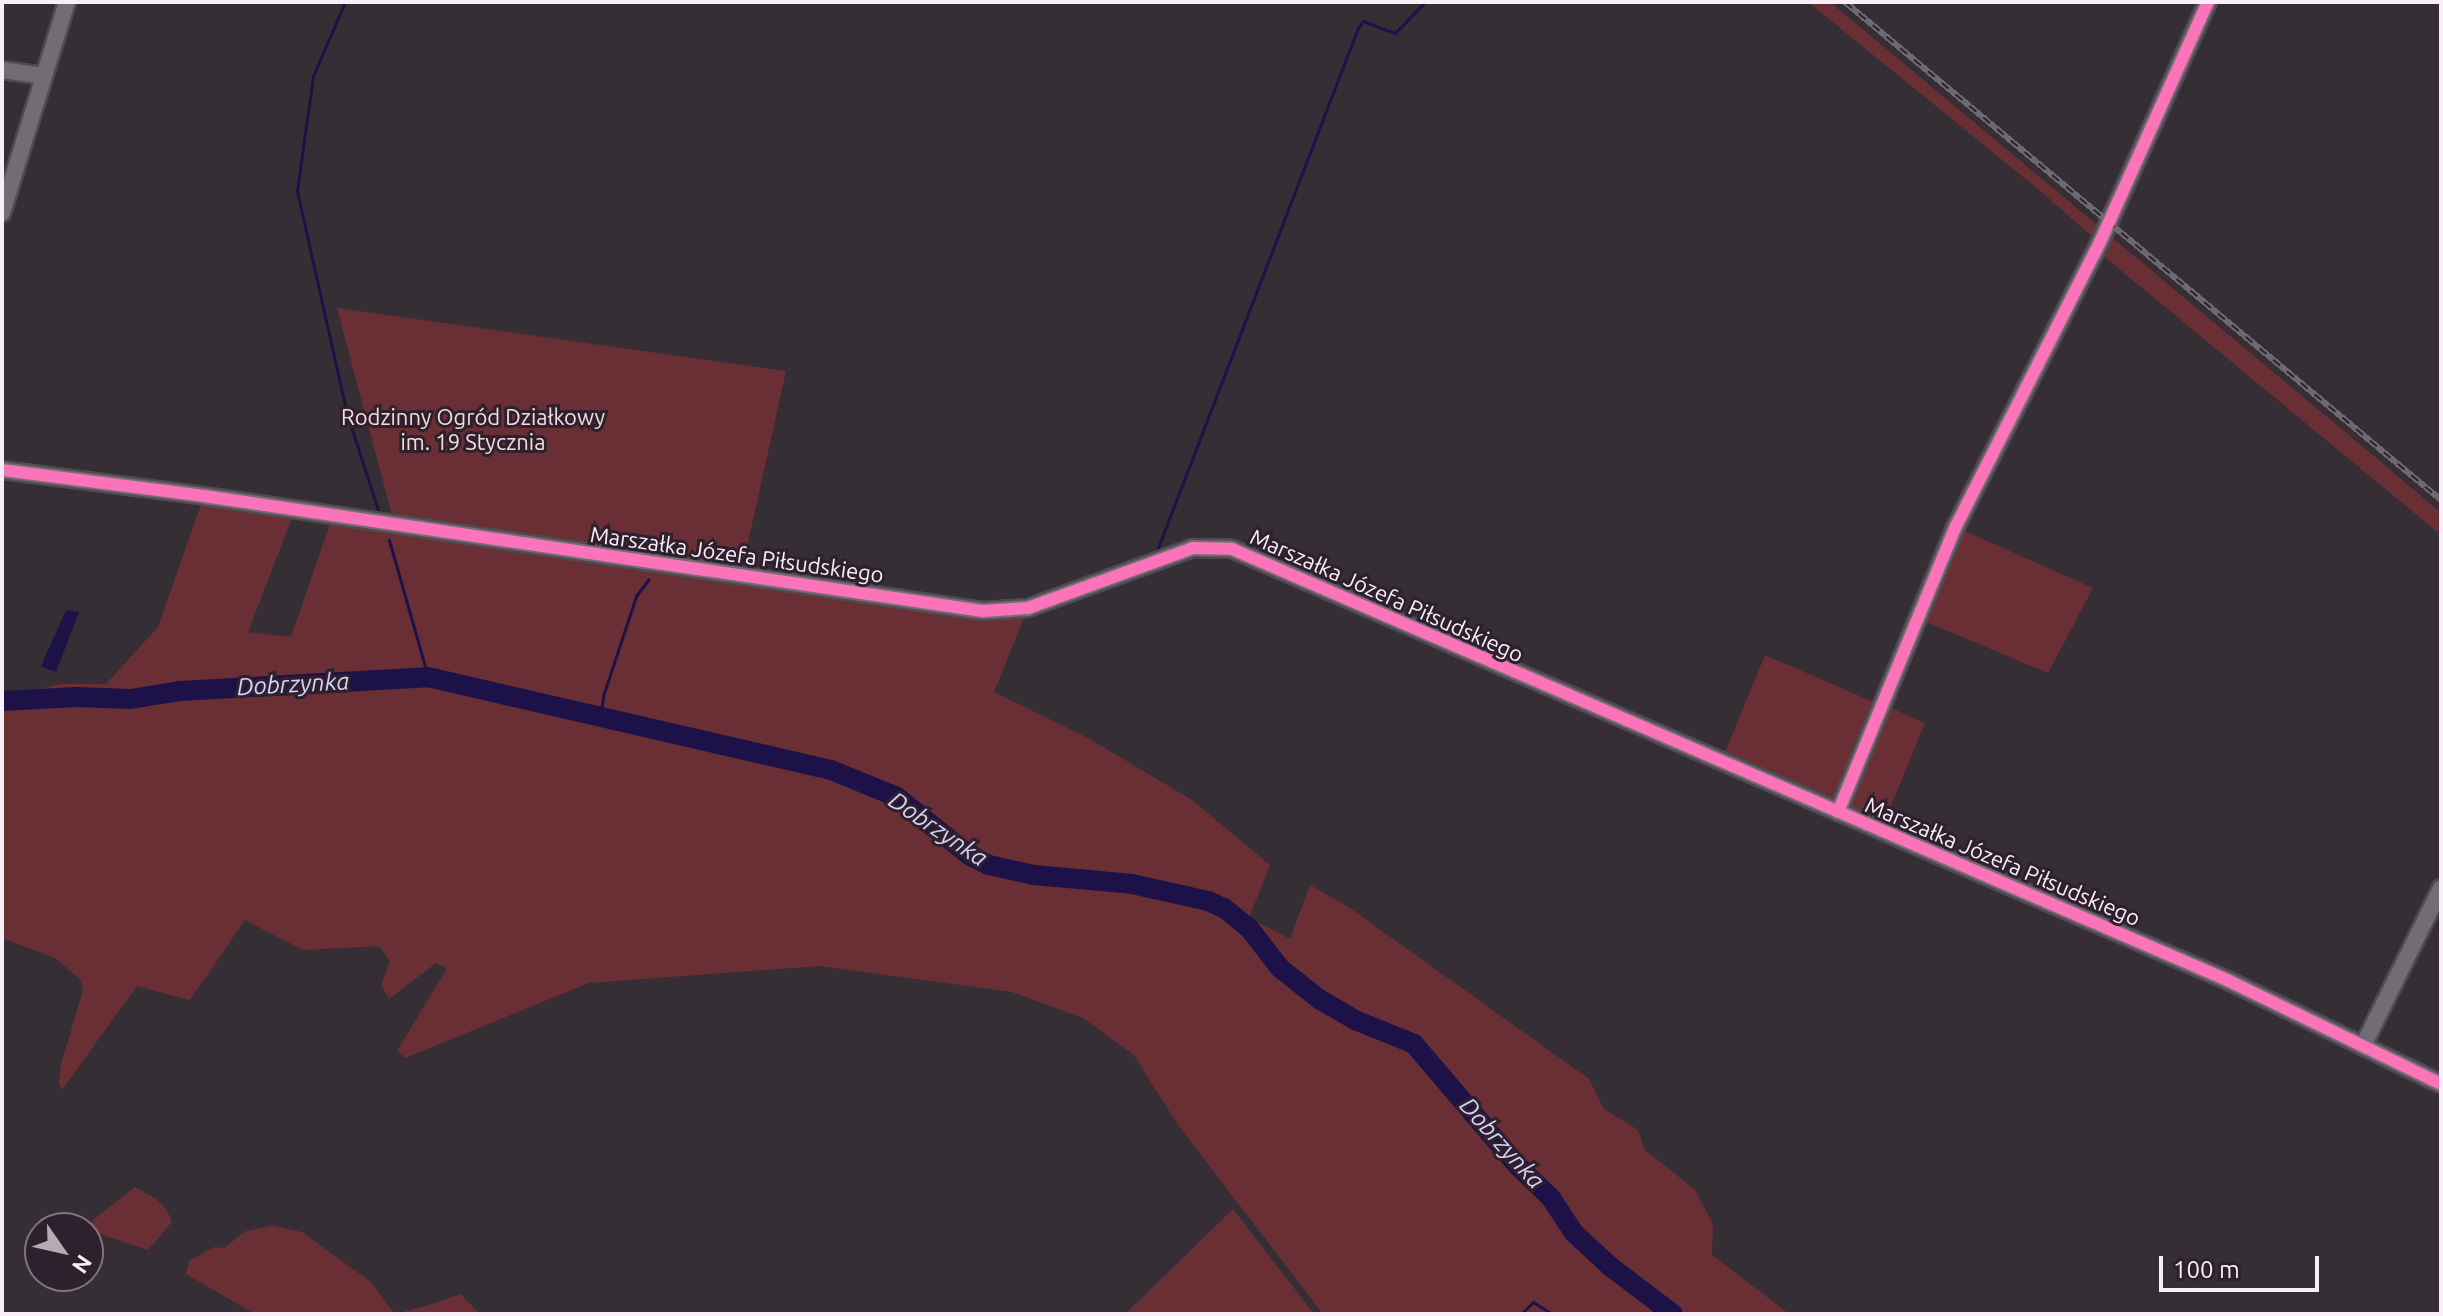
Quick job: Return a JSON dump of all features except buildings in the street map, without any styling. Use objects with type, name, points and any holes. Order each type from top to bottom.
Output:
[{"type":"street","points":[[2,213],[67,2]]},
{"type":"street","points":[[1838,812],[1956,526],[2100,242],[2208,2]]},
{"type":"street","points":[[2,70],[44,76]]},
{"type":"street","name":"Marszałka Józefa Piłsudskiego","points":[[2,470],[204,496],[983,611],[1028,608],[1193,548],[1232,549],[2214,974],[2441,1084]]},
{"type":"street","points":[[2363,1046],[2441,888]]},
{"type":"green space","points":[[1808,2],[1830,2],[2368,451],[2441,513],[2441,535],[2101,254],[2104,247],[2038,189]]},
{"type":"green space","name":"Rodzinny Ogród Działkowy im. 19 Stycznia","points":[[337,308],[786,371],[743,565],[393,519]]},
{"type":"green space","points":[[204,496],[295,510],[248,632],[291,637],[333,515],[987,618],[1025,615],[994,692],[1088,738],[1192,800],[1270,865],[1249,918],[1290,939],[1310,885],[1350,908],[1589,1079],[1604,1109],[1638,1130],[1645,1150],[1695,1190],[1713,1224],[1712,1255],[1789,1314],[1323,1314],[1178,1125],[1134,1055],[1083,1018],[1012,992],[820,966],[589,983],[405,1058],[397,1051],[447,968],[436,963],[389,999],[381,985],[390,961],[379,946],[303,950],[245,920],[190,1000],[137,986],[62,1090],[59,1084],[61,1064],[83,990],[80,979],[55,958],[2,938],[2,693],[24,693],[60,684],[106,684],[158,627]]},
{"type":"green space","points":[[1960,529],[2093,588],[2048,673],[1924,621]]},
{"type":"green space","points":[[1765,655],[1876,703],[1832,800],[1724,755]]},
{"type":"green space","points":[[1887,706],[1925,723],[1884,823],[1847,806]]},
{"type":"green space","points":[[135,1187],[155,1198],[167,1210],[172,1222],[148,1250],[104,1235],[103,1212]]},
{"type":"green space","points":[[1233,1209],[1314,1314],[1125,1314]]},
{"type":"green space","points":[[272,1226],[302,1232],[371,1282],[395,1314],[255,1314],[186,1274],[189,1261],[214,1247],[224,1248],[246,1231]]},
{"type":"green space","points":[[460,1294],[480,1314],[396,1314],[432,1304]]},
{"type":"shaded area","points":[[66,610],[79,612],[56,672],[41,666]]},
{"type":"waterway","points":[[345,2],[313,76],[297,191],[347,414],[379,513]]},
{"type":"waterway","points":[[1156,553],[1358,28],[1363,21],[1395,33],[1425,2]]},
{"type":"waterway","points":[[389,540],[428,677]]},
{"type":"waterway","points":[[701,561],[757,570]]},
{"type":"waterway","points":[[600,717],[604,693],[636,596],[649,579]]},
{"type":"waterway","points":[[1017,601],[1078,581]]},
{"type":"waterway","name":"Dobrzynka","points":[[2,701],[76,697],[131,699],[180,691],[428,677],[831,770],[897,797],[969,855],[989,865],[1034,875],[1132,884],[1208,901],[1224,908],[1249,928],[1280,968],[1319,999],[1355,1020],[1414,1044],[1516,1164],[1551,1198],[1574,1233],[1611,1267],[1673,1314]]},
{"type":"waterway","points":[[1521,1314],[1533,1302],[1552,1314]]},
{"type":"waterway","points":[[1652,1314],[1659,1302]]},
{"type":"railway","points":[[1845,2],[2441,500]]},
{"type":"cycle path","points":[[1838,812],[1956,526],[2100,242],[2208,2]]},
{"type":"cycle path","points":[[2,470],[204,496],[983,611],[1028,608],[1193,548],[1232,549],[2227,980],[2441,1084]]}]
